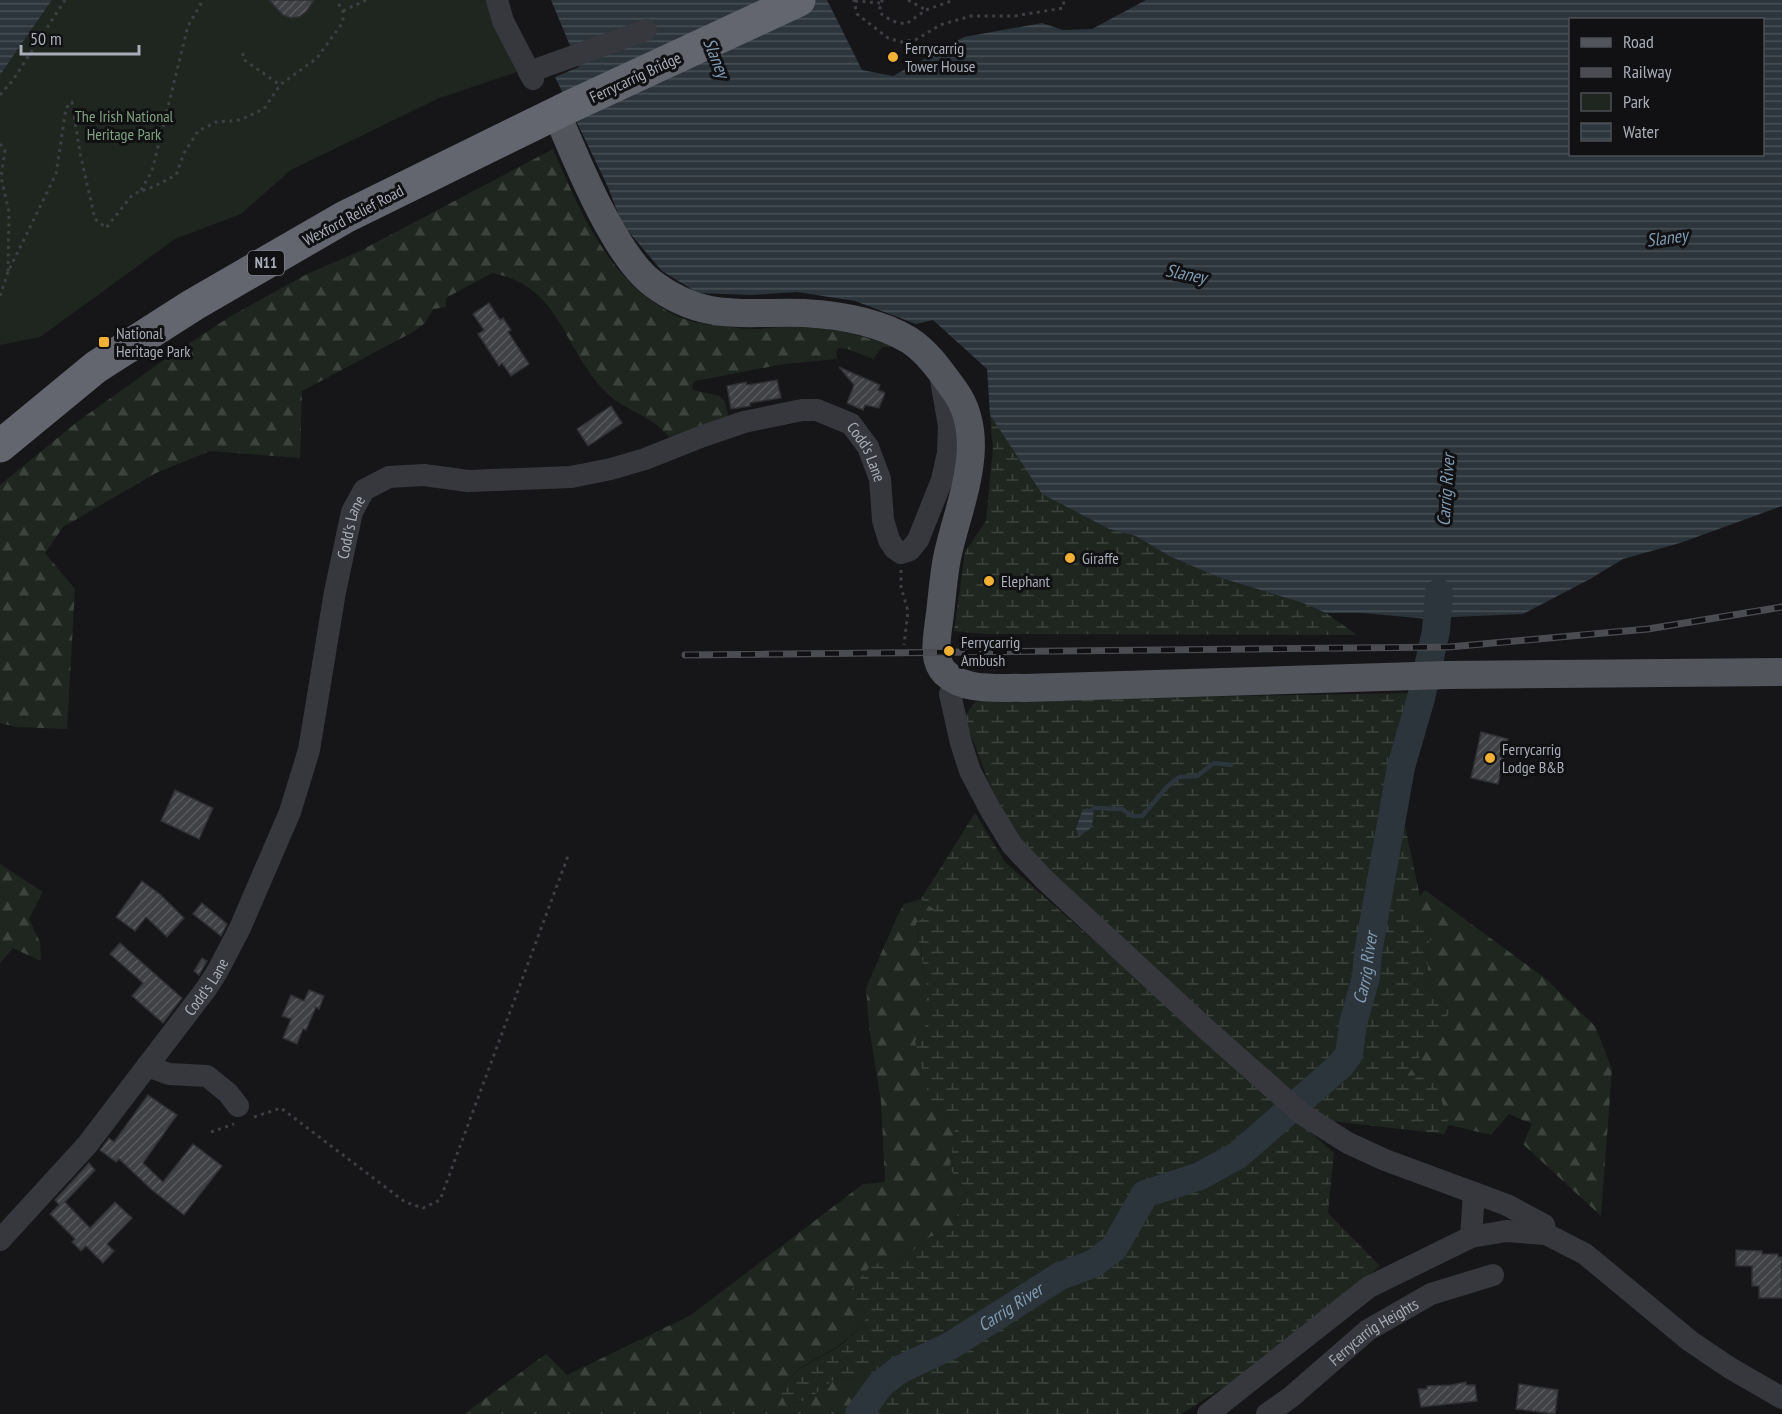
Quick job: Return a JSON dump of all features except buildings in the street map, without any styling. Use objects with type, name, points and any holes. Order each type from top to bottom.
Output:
[{"type":"highway","name":"Ferrycarrig Bridge","points":[[563,110],[799,0]]},
{"type":"highway","name":"Wexford Relief Road","points":[[2,441],[96,367],[193,305],[345,217],[563,110]]},
{"type":"main road","points":[[563,110],[600,208],[627,255],[650,282],[676,299],[710,311],[741,315],[802,313],[832,315],[861,321],[910,341],[939,370],[960,398],[971,430],[968,470],[946,560],[937,643],[937,662],[945,673],[956,680],[973,686],[1024,688],[1448,675],[1782,672]]},
{"type":"street","points":[[497,0],[503,21],[531,76],[646,30]]},
{"type":"street","points":[[901,553],[910,550],[918,540],[942,480],[948,453],[949,426],[939,370]]},
{"type":"street","name":"Codd's Lane","points":[[0,1240],[87,1145],[217,972],[240,928],[290,812],[309,750],[335,592],[352,512],[364,490],[389,477],[424,475],[468,481],[571,477],[645,459],[744,422],[802,410],[818,410],[851,424],[868,447],[880,479],[883,520],[894,548],[901,553]]},
{"type":"street","points":[[956,680],[950,694],[951,704],[970,771],[1012,845],[1045,880],[1302,1114],[1348,1143],[1376,1156],[1507,1205],[1544,1225],[1546,1234]]},
{"type":"street","points":[[147,1066],[169,1074],[207,1076],[228,1093],[242,1116]]},
{"type":"street","points":[[1471,1237],[1474,1193]]},
{"type":"street","points":[[1208,1414],[1368,1287],[1471,1237],[1506,1231],[1546,1234],[1585,1254],[1690,1341],[1730,1368],[1782,1398]]},
{"type":"street","name":"Ferrycarrig Heights","points":[[1267,1414],[1291,1397],[1368,1330],[1431,1294],[1493,1275]]},
{"type":"path","points":[[0,95],[13,80],[65,0]]},
{"type":"path","points":[[140,192],[152,171],[188,26],[203,0]]},
{"type":"path","points":[[0,296],[8,272],[56,174],[66,108],[72,102],[80,153],[95,219],[106,228],[133,194],[176,175],[184,153],[198,131],[216,122],[240,120],[264,109],[280,85],[317,58],[344,22],[343,11],[336,0]]},
{"type":"path","points":[[343,11],[366,0]]},
{"type":"path","points":[[954,0],[926,10],[906,24],[897,23],[880,13],[882,2],[855,0],[857,14],[888,38],[902,42],[917,39],[939,25],[971,16],[1015,16],[1063,8],[1064,0]]},
{"type":"path","points":[[908,0],[926,10]]},
{"type":"path","points":[[243,53],[243,59],[280,85]]},
{"type":"path","points":[[0,144],[5,150],[1,177],[9,212],[8,272]]},
{"type":"path","points":[[901,553],[901,586],[908,610],[904,645]]},
{"type":"path","points":[[211,1132],[242,1116],[281,1108],[405,1202],[423,1208],[440,1200],[568,856]]},
{"type":"green space","name":"The Irish National Heritage Park","points":[[52,0],[491,0],[517,72],[437,99],[291,170],[241,214],[175,239],[40,337],[0,345],[0,75]]},
{"type":"green space","points":[[553,149],[576,200],[603,249],[639,291],[661,307],[696,322],[748,329],[801,326],[825,328],[894,347],[882,347],[873,359],[848,349],[838,348],[837,359],[784,364],[695,381],[692,385],[693,390],[720,396],[725,402],[729,419],[671,439],[652,421],[617,401],[605,391],[579,357],[559,321],[533,291],[515,280],[492,273],[446,298],[446,307],[433,309],[425,323],[413,332],[302,391],[300,458],[210,451],[156,473],[63,527],[45,553],[75,589],[67,729],[16,727],[0,723],[0,485],[77,422],[231,316],[307,274],[358,252]]},
{"type":"green space","points":[[990,415],[1042,494],[1109,529],[1136,536],[1169,556],[1218,577],[1303,603],[1326,613],[1357,635],[986,634],[954,631],[965,552],[986,521],[993,448]]},
{"type":"green space","points":[[1410,693],[1388,801],[1404,821],[1420,897],[1409,910],[1430,933],[1426,988],[1451,1010],[1401,1085],[1432,1071],[1449,1125],[1444,1134],[1322,1120],[1047,871],[1015,835],[988,780],[964,717],[976,701]]},
{"type":"green space","points":[[975,813],[1005,862],[1334,1153],[1328,1213],[1380,1266],[1248,1372],[1181,1414],[873,1414],[897,1383],[891,1376],[836,1378],[807,1400],[786,1405],[780,1391],[798,1370],[845,1341],[871,1312],[855,1308],[852,1288],[872,1264],[900,1261],[930,1237],[959,1229],[954,1222],[967,1193],[950,1169],[955,1127],[930,1100],[915,1041],[932,1017],[916,923],[935,910],[921,899]]},
{"type":"green space","points":[[0,864],[43,892],[29,919],[40,942],[41,961],[13,948],[0,963]]},
{"type":"green space","points":[[1425,890],[1546,979],[1595,1026],[1612,1069],[1601,1216],[1523,1144],[1532,1124],[1509,1114],[1491,1135],[1449,1125],[1432,1072],[1400,1086],[1451,1010],[1426,988],[1430,933],[1408,910]]},
{"type":"green space","points":[[921,899],[935,910],[916,924],[932,1017],[930,1100],[955,1127],[950,1169],[967,1193],[954,1221],[959,1229],[930,1237],[900,1261],[872,1265],[855,1308],[872,1312],[855,1332],[840,1344],[799,1369],[780,1391],[787,1405],[807,1400],[836,1378],[891,1376],[880,1385],[859,1414],[464,1414],[546,1354],[567,1375],[691,1315],[863,1184],[885,1182],[881,1102],[869,1027],[866,988],[904,904]]},
{"type":"water","points":[[0,0],[52,0],[0,75]]},
{"type":"water","name":"Slaney","points":[[551,0],[827,0],[862,70],[893,76],[964,37],[1042,23],[1063,30],[1092,29],[1146,0],[1782,0],[1782,506],[1680,543],[1623,559],[1523,614],[1452,617],[1436,631],[1428,619],[1363,613],[1326,613],[1303,603],[1218,577],[1169,556],[1136,536],[1109,529],[1042,494],[990,415],[987,369],[933,320],[916,324],[855,301],[797,292],[751,295],[698,293],[662,271],[622,224],[608,187],[555,77],[579,67]]},
{"type":"water","points":[[1094,808],[1092,827],[1079,837],[1076,828],[1083,809]]},
{"type":"waterway","name":"Carrig River","points":[[859,1414],[880,1385],[899,1370],[950,1346],[1060,1276],[1093,1264],[1114,1248],[1145,1194],[1200,1176],[1238,1155],[1340,1066],[1349,1054],[1353,1024],[1366,977],[1368,953],[1401,767],[1421,698],[1436,631],[1439,593]]},
{"type":"waterway","points":[[1094,808],[1122,809],[1132,816],[1142,816],[1167,787],[1179,777],[1197,776],[1214,763],[1231,765]]},
{"type":"railway","points":[[685,655],[1449,647],[1648,629],[1782,607]]},
{"type":"place","name":"Ferrycarrig Tower House","points":[[893,57]]},
{"type":"place","name":"National Heritage Park","points":[[104,342]]},
{"type":"place","name":"Giraffe","points":[[1070,558]]},
{"type":"place","name":"Elephant","points":[[989,581]]},
{"type":"place","name":"Ferrycarrig Ambush","points":[[949,651]]},
{"type":"place","name":"Ferrycarrig Lodge B&B","points":[[1490,758]]}]
